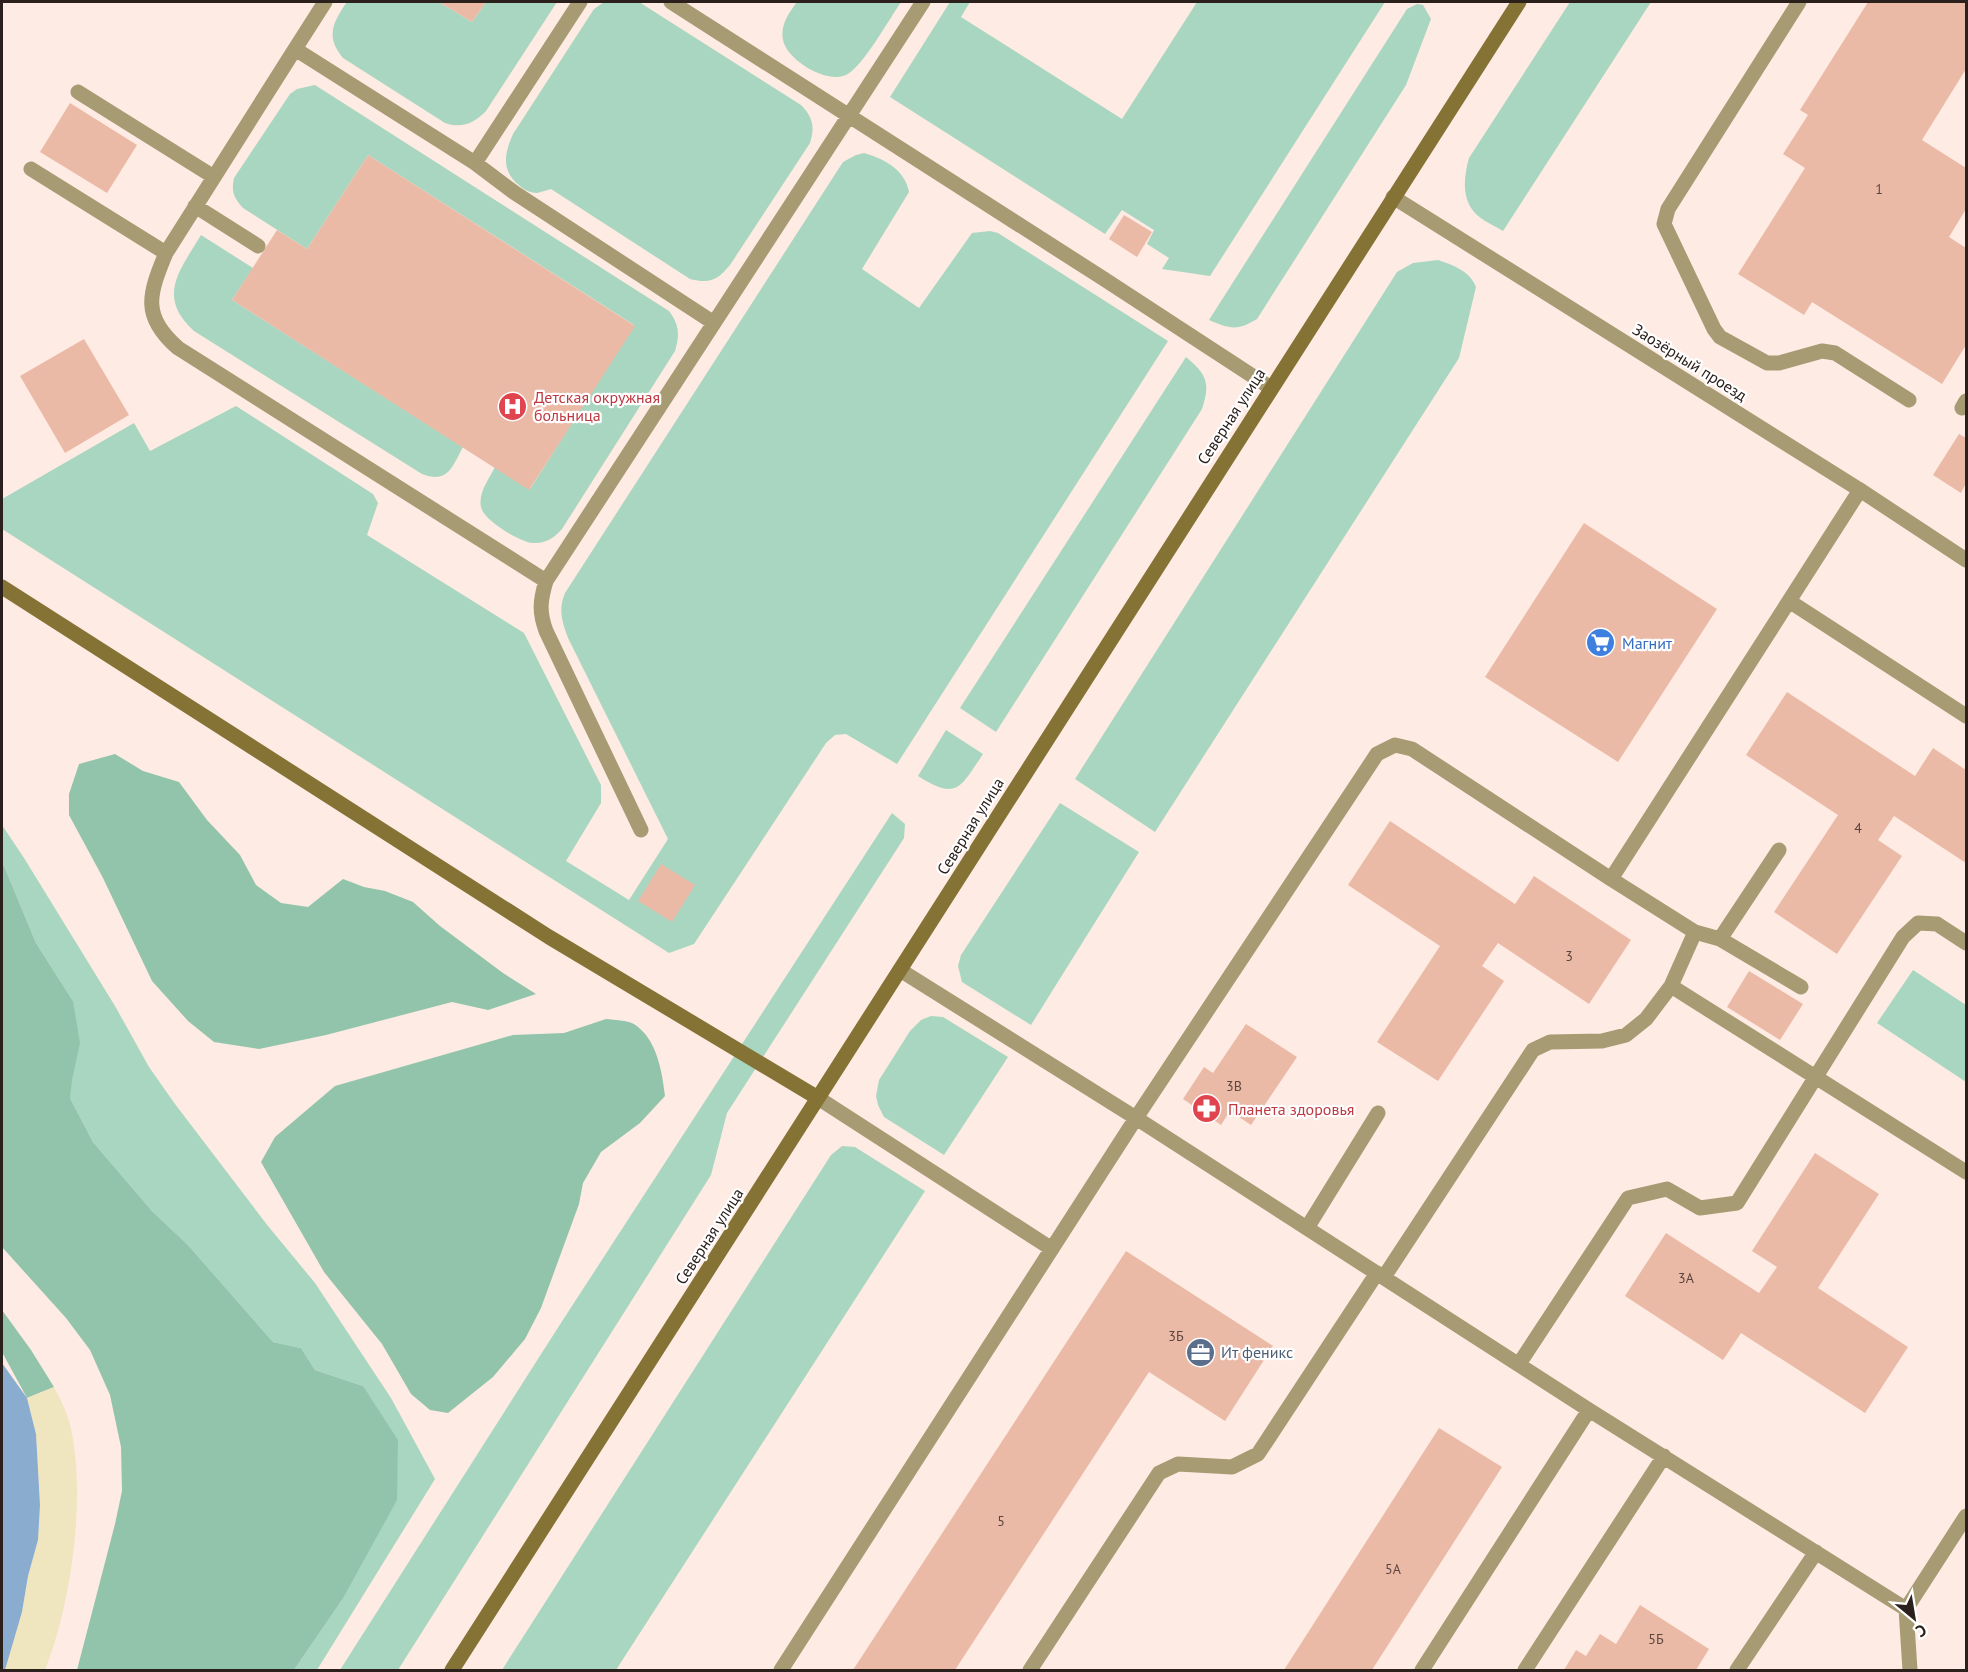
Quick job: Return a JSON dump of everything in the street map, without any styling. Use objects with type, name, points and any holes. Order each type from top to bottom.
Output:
[{"type":"main road","name":"Северная улица","points":[[452,1671],[1270,388],[1519,2]]},
{"type":"main road","points":[[2,587],[549,937],[818,1098]]},
{"type":"street","points":[[325,2],[166,253],[155,278],[151,301],[154,320],[164,336],[178,348],[546,581]]},
{"type":"street","points":[[475,163],[580,2]]},
{"type":"street","points":[[671,2],[850,115],[1270,388]]},
{"type":"street","points":[[641,830],[540,616],[541,597],[546,581],[923,2]]},
{"type":"street","points":[[1799,2],[1668,209],[1664,224],[1714,329],[1720,337],[1767,363],[1779,363],[1822,351],[1835,353],[1909,400]]},
{"type":"street","points":[[295,49],[475,163],[515,193],[714,323]]},
{"type":"street","points":[[78,92],[214,177]]},
{"type":"street","points":[[31,169],[166,253]]},
{"type":"street","name":"Заозёрный проезд","points":[[1393,197],[1860,490],[1966,560]]},
{"type":"street","points":[[195,206],[258,246]]},
{"type":"street","points":[[1611,879],[1860,490]]},
{"type":"street","points":[[1789,601],[1966,716]]},
{"type":"street","points":[[781,1671],[1136,1118],[1377,754],[1395,746],[1412,749],[1695,932],[1720,939],[1801,987]]},
{"type":"street","points":[[1720,939],[1779,850]]},
{"type":"street","points":[[1519,1365],[1628,1198],[1667,1189],[1700,1208],[1737,1203],[1903,937],[1918,923],[1936,924],[1966,943]]},
{"type":"street","points":[[1030,1671],[1158,1473],[1178,1464],[1232,1467],[1258,1454],[1533,1050],[1550,1041],[1602,1041],[1626,1035],[1646,1019],[1671,986],[1695,932]]},
{"type":"street","points":[[900,970],[1136,1118],[1589,1410],[1906,1609]]},
{"type":"street","points":[[1671,986],[1966,1172]]},
{"type":"street","points":[[818,1098],[1052,1250]]},
{"type":"street","points":[[1307,1228],[1378,1113]]},
{"type":"street","points":[[1422,1671],[1589,1410]]},
{"type":"street","points":[[1525,1671],[1664,1456]]},
{"type":"street","points":[[1910,1671],[1906,1609],[1966,1516]]},
{"type":"street","points":[[1737,1671],[1816,1552]]},
{"type":"green space","points":[[347,2],[439,2],[472,22],[486,2],[557,2],[486,111],[472,122],[451,125],[343,58],[334,43],[333,30]]},
{"type":"green space","points":[[604,2],[639,2],[801,105],[810,118],[813,127],[810,143],[730,265],[713,280],[690,279],[551,189],[537,193],[524,189],[514,180],[507,168],[506,155],[513,134],[594,9]]},
{"type":"green space","points":[[797,2],[901,2],[860,63],[853,71],[838,77],[818,73],[808,68],[786,48],[782,35],[784,24]]},
{"type":"green space","points":[[950,2],[970,2],[961,17],[1122,119],[1197,2],[1385,2],[1210,276],[1162,269],[1169,258],[1147,244],[1154,230],[1122,210],[1105,234],[890,97]]},
{"type":"green space","points":[[1570,2],[1651,2],[1503,231],[1478,216],[1467,201],[1465,179],[1469,158]]},
{"type":"green space","points":[[1417,4],[1423,5],[1431,19],[1406,85],[1257,319],[1239,327],[1209,320],[1407,9]]},
{"type":"green space","points":[[315,85],[669,311],[675,320],[678,340],[675,351],[562,529],[549,540],[537,543],[527,542],[495,524],[481,507],[483,491],[495,467],[530,489],[634,325],[368,155],[307,249],[243,208],[234,194],[234,178],[290,94],[297,89]]},
{"type":"green space","points":[[864,153],[893,166],[903,177],[909,192],[862,269],[919,308],[972,233],[990,231],[998,233],[1168,341],[897,764],[846,734],[835,735],[826,743],[694,944],[669,953],[2,529],[2,499],[134,423],[150,451],[236,406],[373,494],[378,503],[367,535],[524,633],[601,785],[601,803],[566,861],[629,900],[668,839],[568,638],[562,616],[563,599],[843,162]]},
{"type":"green space","points":[[201,235],[253,268],[232,300],[463,447],[448,472],[438,477],[422,474],[194,331],[176,307],[174,295],[175,283]]},
{"type":"green space","points":[[1438,260],[1465,273],[1476,287],[1459,358],[1155,832],[1075,779],[1397,272],[1413,263]]},
{"type":"green space","points":[[1186,357],[1198,368],[1205,379],[1206,392],[1202,409],[996,732],[960,708]]},
{"type":"green space","points":[[946,730],[983,754],[963,782],[950,789],[931,784],[918,776]]},
{"type":"green space","points":[[115,754],[143,771],[179,782],[207,820],[240,855],[256,885],[281,903],[308,907],[343,879],[364,887],[385,891],[413,902],[440,926],[503,973],[536,994],[488,1010],[452,1002],[326,1035],[259,1049],[214,1042],[188,1021],[152,981],[103,878],[69,815],[69,794],[79,764]]},
{"type":"green space","points":[[1060,803],[1139,852],[1031,1025],[962,982],[958,966],[961,955]]},
{"type":"green space","points":[[892,813],[905,824],[904,838],[727,1113],[711,1175],[398,1670],[340,1670],[559,1326]]},
{"type":"green space","points":[[2,825],[115,1006],[149,1067],[268,1226],[315,1283],[391,1398],[435,1479],[317,1670],[294,1670],[342,1600],[363,1386],[315,1370],[301,1348],[273,1342],[188,1245],[152,1211],[93,1142],[70,1098],[73,1001],[36,943],[2,861]]},
{"type":"green space","points":[[2,861],[36,943],[73,1001],[80,1043],[70,1098],[93,1142],[152,1211],[188,1245],[273,1342],[301,1348],[315,1370],[363,1386],[398,1440],[397,1500],[342,1600],[294,1670],[77,1670],[122,1491],[121,1447],[110,1395],[90,1350],[66,1318],[2,1247]]},
{"type":"green space","points":[[1913,970],[1966,1005],[1966,1082],[1877,1023]]},
{"type":"green space","points":[[931,1016],[943,1017],[1008,1057],[944,1155],[884,1117],[876,1096],[879,1080],[910,1031],[921,1020]]},
{"type":"green space","points":[[606,1019],[631,1023],[642,1030],[657,1056],[665,1096],[640,1123],[601,1152],[583,1183],[579,1204],[541,1308],[525,1339],[493,1377],[448,1413],[430,1410],[411,1394],[382,1344],[324,1272],[261,1162],[275,1137],[335,1086],[513,1035],[564,1033]]},
{"type":"green space","points":[[842,1146],[855,1147],[925,1191],[616,1670],[502,1670],[831,1155]]},
{"type":"green space","points":[[2,1310],[54,1387],[27,1398],[2,1352]]},
{"type":"sand","points":[[54,1387],[69,1420],[75,1453],[76,1516],[69,1582],[54,1644],[45,1670],[5,1670],[22,1612],[28,1576],[38,1540],[40,1505],[36,1434],[27,1398]]},
{"type":"water","points":[[2,1363],[27,1398],[36,1434],[40,1505],[38,1540],[28,1576],[22,1612],[5,1670],[2,1670]]},
{"type":"building","points":[[439,2],[486,2],[472,22]]},
{"type":"building","points":[[1868,2],[1966,2],[1966,69],[1922,140],[1966,168],[1966,209],[1949,237],[1966,248],[1966,345],[1942,384],[1812,302],[1804,315],[1738,274],[1805,168],[1783,154],[1808,115],[1800,110]]},
{"type":"building","points":[[70,103],[137,145],[107,193],[40,152]]},
{"type":"building","points":[[368,155],[635,326],[529,490],[232,300],[277,230],[307,249]]},
{"type":"building","points":[[1124,215],[1152,232],[1137,257],[1109,239]]},
{"type":"building","points":[[84,339],[129,415],[65,453],[20,376]]},
{"type":"building","points":[[1959,434],[1966,438],[1966,483],[1961,493],[1933,475]]},
{"type":"building","points":[[1584,523],[1717,609],[1618,762],[1485,677]]},
{"type":"building","points":[[1787,692],[1915,776],[1933,748],[1966,770],[1966,863],[1894,816],[1878,840],[1902,856],[1837,954],[1774,912],[1838,815],[1746,755]]},
{"type":"building","points":[[1390,821],[1515,904],[1534,876],[1631,940],[1589,1004],[1498,943],[1482,966],[1504,981],[1438,1081],[1377,1042],[1440,946],[1348,885]]},
{"type":"building","points":[[661,864],[695,885],[672,922],[638,901]]},
{"type":"building","points":[[1749,971],[1803,1004],[1780,1040],[1727,1007]]},
{"type":"building","points":[[1246,1024],[1297,1057],[1251,1125],[1230,1111],[1221,1125],[1183,1099],[1204,1067],[1213,1073]]},
{"type":"building","points":[[1815,1153],[1879,1194],[1818,1288],[1908,1347],[1865,1413],[1741,1333],[1723,1360],[1625,1296],[1666,1233],[1759,1293],[1777,1267],[1752,1251]]},
{"type":"building","points":[[1126,1251],[1273,1346],[1225,1421],[1149,1372],[955,1670],[853,1670]]},
{"type":"building","points":[[1439,1428],[1502,1467],[1372,1670],[1284,1670]]},
{"type":"building","points":[[1640,1605],[1709,1649],[1696,1670],[1564,1670],[1576,1650],[1586,1656],[1600,1634],[1616,1644]]},
{"type":"place","name":"Детская окружная больница","points":[[513,406]]},
{"type":"place","name":"Магнит","points":[[1601,643]]},
{"type":"place","name":"Планета здоровья","points":[[1207,1109]]},
{"type":"place","name":"Ит феникс","points":[[1200,1352]]}]
